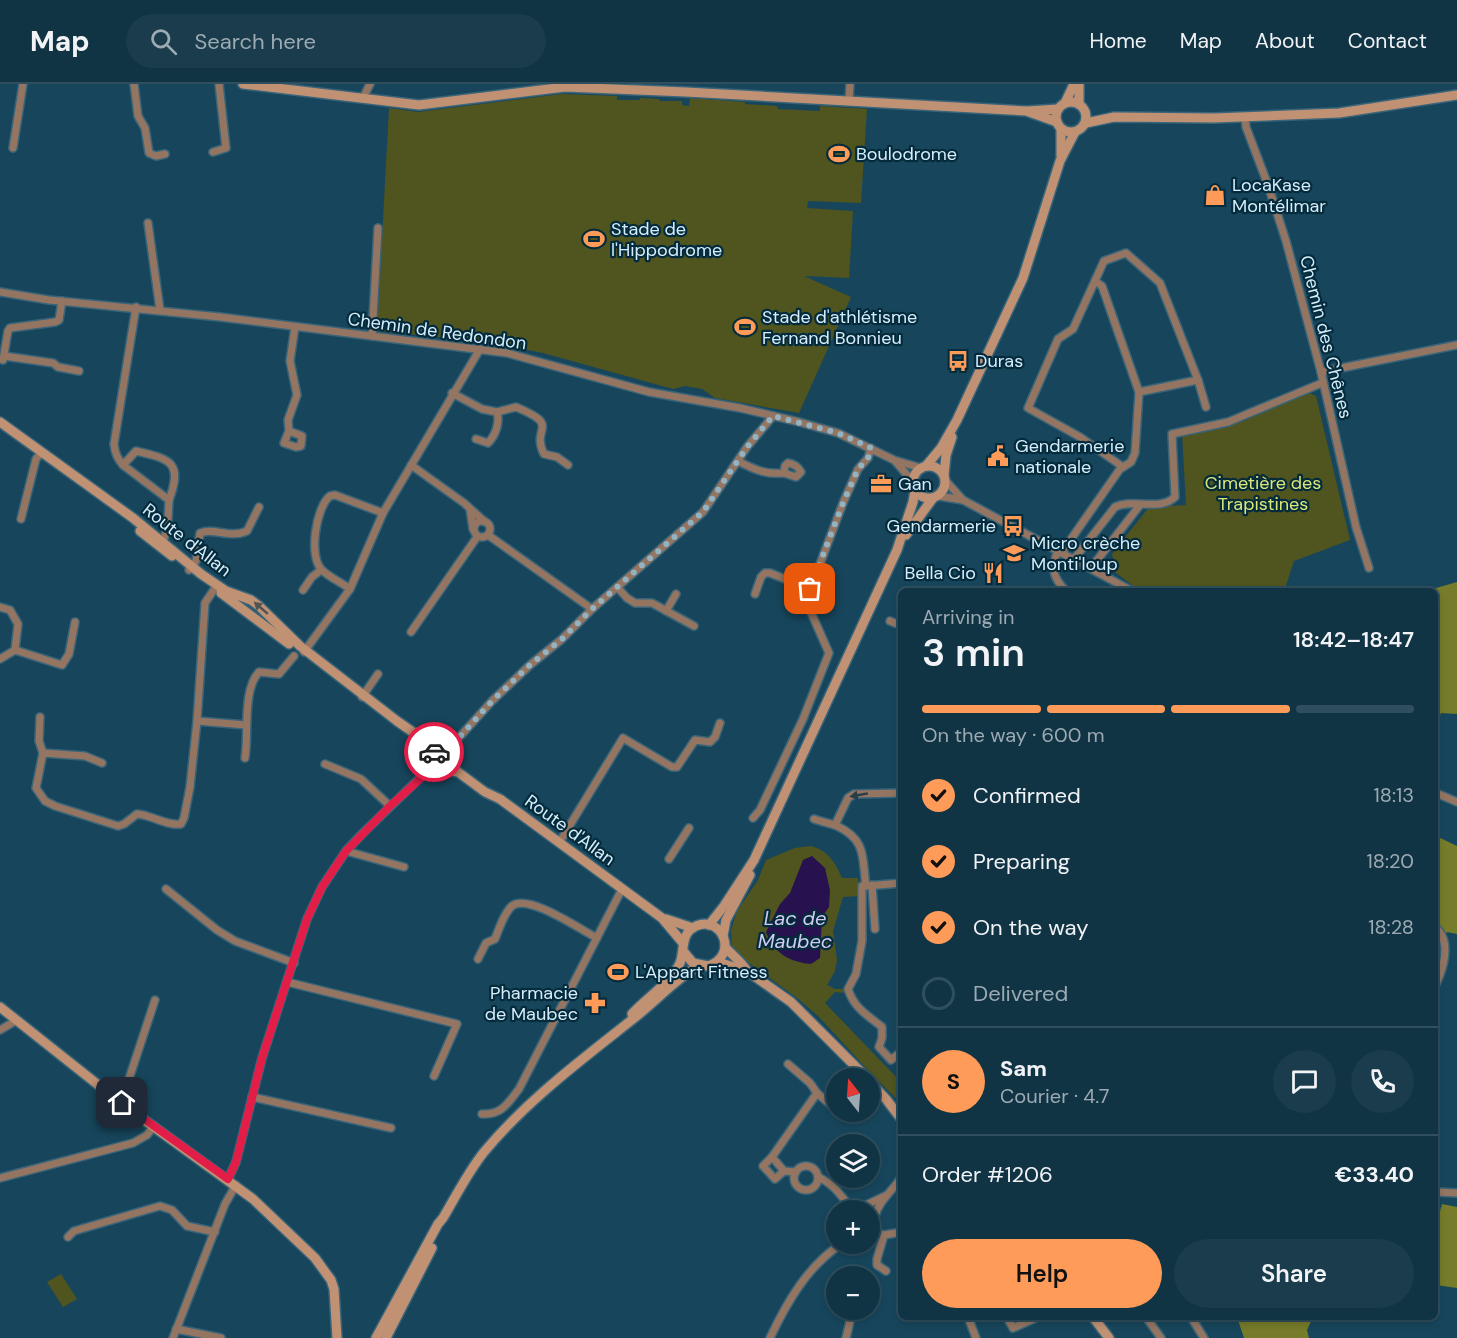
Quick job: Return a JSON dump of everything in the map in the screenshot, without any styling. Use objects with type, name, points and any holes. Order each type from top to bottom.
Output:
[{"type":"street","points":[[13,148],[23,84]]},
{"type":"street","points":[[134,84],[138,116],[145,128],[149,153],[156,156],[165,154]]},
{"type":"street","points":[[213,152],[226,148],[219,84]]},
{"type":"street","points":[[243,84],[431,105],[557,86],[615,86],[685,88],[849,101],[1027,111],[1075,102],[1082,107],[1114,117]]},
{"type":"street","points":[[363,98],[370,84]]},
{"type":"street","points":[[849,101],[850,84]]},
{"type":"street","points":[[1060,161],[1059,125],[1062,106],[1074,84]]},
{"type":"street","points":[[1079,84],[1086,123]]},
{"type":"street","points":[[747,971],[725,947],[723,936],[726,920],[748,878],[754,860],[897,550],[913,502],[914,476],[941,448],[957,420],[1023,278],[1060,161],[1075,132],[1086,123],[1114,117],[1245,117],[1339,113],[1457,95]]},
{"type":"street","points":[[1027,111],[1059,125],[1065,131],[1075,132]]},
{"type":"street","name":"Chemin des Chênes","points":[[1245,117],[1246,127],[1286,241],[1321,372],[1356,527],[1369,568]]},
{"type":"street","points":[[148,222],[160,310]]},
{"type":"street","points":[[372,336],[378,228]]},
{"type":"street","points":[[1123,467],[1080,437],[1028,408],[1058,339],[1073,329],[1104,261],[1126,253],[1160,283],[1198,380],[1206,407]]},
{"type":"street","points":[[1062,588],[1055,579],[1053,571],[1060,551],[1123,467],[1131,462],[1135,453],[1139,392],[1102,286],[1095,281]]},
{"type":"street","name":"Chemin de Redondon","points":[[0,292],[480,349],[539,362],[649,392],[773,416],[838,433],[894,460],[923,467]]},
{"type":"street","points":[[62,301],[59,320],[10,328],[4,358],[53,363],[58,367],[79,371]]},
{"type":"street","points":[[136,307],[114,444],[117,459],[169,500]]},
{"type":"street","points":[[289,431],[288,420],[297,395],[290,361],[295,327]]},
{"type":"street","points":[[1321,372],[1457,345]]},
{"type":"street","points":[[245,758],[248,740],[246,725],[255,676],[265,671],[279,674],[301,653],[350,589],[383,513],[480,349]]},
{"type":"street","points":[[1139,392],[1198,380]]},
{"type":"street","points":[[1074,559],[1115,507],[1122,504],[1164,503],[1175,497],[1172,434],[1228,422],[1322,383]]},
{"type":"street","points":[[452,393],[482,410],[497,412],[516,407],[541,419],[544,424],[540,446],[544,454],[557,457],[568,465]]},
{"type":"street","points":[[476,440],[488,442],[494,437],[499,418],[497,412]]},
{"type":"street","points":[[173,1338],[225,1204],[262,1058],[312,908],[322,887],[346,851],[440,759],[500,694],[538,657],[562,639],[592,609],[703,512],[773,416]]},
{"type":"street","points":[[897,550],[935,497],[944,489],[946,455],[957,420]]},
{"type":"street","name":"Route d'Allan","points":[[0,422],[301,653],[362,696],[484,792],[500,799],[662,918],[674,930],[683,947]]},
{"type":"street","name":"Route d'Allan","points":[[0,429],[40,454]]},
{"type":"street","points":[[753,818],[760,810],[803,719],[829,653],[807,608],[806,601],[843,503],[858,469],[868,458],[871,448]]},
{"type":"street","points":[[123,465],[136,451],[168,461],[173,465],[174,486],[169,500],[166,528],[157,541]]},
{"type":"street","points":[[21,519],[36,459],[40,454]]},
{"type":"street","name":"Chemin de Redondon","points":[[894,460],[914,486]]},
{"type":"street","points":[[738,461],[754,470],[784,473]]},
{"type":"street","points":[[411,465],[478,514],[489,527],[488,535]]},
{"type":"street","points":[[923,467],[936,467],[963,500]]},
{"type":"street","points":[[914,486],[924,498],[963,500],[1127,588]]},
{"type":"street","points":[[350,589],[321,570],[315,560],[314,546],[322,505],[330,496],[335,495],[383,513]]},
{"type":"street","points":[[1091,568],[1140,505]]},
{"type":"street","points":[[191,568],[196,561],[200,533],[207,531],[232,535],[247,531],[259,507]]},
{"type":"street","points":[[470,509],[475,533],[483,538],[488,535]]},
{"type":"street","points":[[411,632],[475,533],[476,523],[485,522]]},
{"type":"street","points":[[488,535],[592,609]]},
{"type":"street","points":[[303,590],[312,577],[321,570]]},
{"type":"street","points":[[755,594],[761,577],[765,573],[810,589]]},
{"type":"street","points":[[39,717],[39,741],[43,753],[36,788],[45,801],[110,825],[124,824],[137,814],[144,814],[171,824],[181,825],[190,787],[205,603],[215,586]]},
{"type":"street","points":[[617,587],[635,603],[652,603],[694,626]]},
{"type":"street","points":[[666,611],[676,594]]},
{"type":"street","points":[[0,608],[10,610],[18,624],[15,650]]},
{"type":"street","points":[[890,621],[898,624]]},
{"type":"street","points":[[0,659],[15,650],[62,665],[69,654],[75,622]]},
{"type":"street","points":[[362,696],[378,675]]},
{"type":"street","points":[[197,721],[246,725]]},
{"type":"street","points":[[559,843],[623,738],[672,767],[677,767],[695,740],[710,742],[715,737],[720,723]]},
{"type":"street","points":[[43,753],[85,756],[102,763]]},
{"type":"street","points":[[325,764],[361,779],[390,806]]},
{"type":"street","points":[[835,825],[848,798],[854,794],[898,793]]},
{"type":"street","points":[[1438,794],[1457,802]]},
{"type":"street","points":[[814,819],[827,825],[835,825],[858,841],[863,851],[875,929]]},
{"type":"street","points":[[669,859],[689,828]]},
{"type":"street","points":[[346,851],[404,867]]},
{"type":"street","points":[[709,925],[754,860]]},
{"type":"street","points":[[867,886],[898,883]]},
{"type":"street","points":[[867,886],[862,941],[856,974],[848,988],[855,1005],[871,1021],[882,1027],[879,1047],[891,1060],[898,1054]]},
{"type":"street","points":[[166,889],[217,930],[235,940],[294,963]]},
{"type":"street","points":[[482,1114],[500,1111],[519,1089],[622,889]]},
{"type":"street","points":[[478,958],[486,943],[495,939],[508,910],[514,904],[521,902],[550,911],[597,938]]},
{"type":"street","name":"Route d'Allan","points":[[662,918],[693,928]]},
{"type":"street","points":[[625,1024],[632,1013],[665,982],[679,965],[685,937],[693,928],[698,925],[709,925],[715,927],[723,936]]},
{"type":"street","points":[[1438,929],[1443,940],[1444,959],[1444,968],[1438,980]]},
{"type":"street","points":[[683,947],[689,960],[698,966]]},
{"type":"street","points":[[718,962],[725,947]]},
{"type":"street","points":[[376,1338],[438,1224],[483,1154],[502,1131],[552,1084],[625,1024],[657,1001],[685,973],[698,966],[708,966],[718,962],[747,971],[791,1002],[857,1068]]},
{"type":"street","points":[[287,982],[456,1023],[434,1076]]},
{"type":"street","points":[[122,1103],[155,1000]]},
{"type":"street","points":[[0,1007],[122,1103],[254,1198],[315,1258],[331,1280],[338,1338]]},
{"type":"street","points":[[0,1030],[17,1020]]},
{"type":"street","points":[[788,1064],[826,1100]]},
{"type":"street","points":[[782,1173],[775,1179],[763,1166],[818,1093]]},
{"type":"street","points":[[880,1093],[898,1115]]},
{"type":"street","points":[[252,1097],[391,1128]]},
{"type":"street","points":[[886,1099],[898,1108]]},
{"type":"street","points":[[0,1178],[133,1143],[147,1135],[154,1126]]},
{"type":"street","points":[[772,1157],[782,1173],[795,1176]]},
{"type":"street","points":[[802,1167],[810,1167],[815,1169],[818,1177],[816,1185],[809,1189],[800,1187],[795,1176],[802,1167]]},
{"type":"street","points":[[818,1177],[828,1181],[845,1200]]},
{"type":"street","points":[[880,1207],[885,1196],[898,1181]]},
{"type":"street","points":[[1438,1192],[1457,1193]]},
{"type":"street","points":[[876,1200],[885,1196]]},
{"type":"street","points":[[68,1237],[74,1232],[160,1206],[172,1210],[187,1226],[215,1232]]},
{"type":"street","points":[[386,1338],[443,1225],[443,1218]]},
{"type":"street","points":[[886,1271],[877,1265],[882,1234],[898,1232]]},
{"type":"street","points":[[770,1338],[795,1291],[829,1254]]},
{"type":"street","points":[[336,1320],[346,1338]]},
{"type":"street","points":[[846,1338],[850,1320]]},
{"type":"street","points":[[969,1320],[976,1338]]},
{"type":"street","points":[[1009,1320],[1013,1328],[1031,1320]]},
{"type":"street","points":[[1094,1320],[1109,1338]]},
{"type":"street","points":[[1148,1320],[1161,1338]]},
{"type":"street","points":[[1193,1320],[1204,1338]]},
{"type":"street","points":[[176,1329],[221,1338]]},
{"type":"green space","name":"Stade de l'Hippodrome","points":[[562,94],[617,96],[617,100],[640,100],[640,98],[682,101],[682,105],[689,106],[690,98],[777,106],[778,109],[820,111],[820,106],[867,109],[861,203],[808,201],[807,208],[853,211],[849,278],[804,276],[851,297],[799,413],[715,398],[702,389],[685,386],[673,389],[543,353],[488,342],[377,331],[389,108],[418,112]]},
{"type":"green space","name":"Cimetière des Trapistines","points":[[1307,392],[1316,396],[1350,540],[1294,561],[1286,585],[1288,588],[1136,588],[1116,573],[1112,554],[1149,507],[1186,505],[1182,433],[1244,421]]},
{"type":"green space","points":[[1457,582],[1457,714],[1441,713],[1438,720],[1438,588]]},
{"type":"green space","points":[[1438,837],[1457,846],[1457,934],[1447,932],[1438,952]]},
{"type":"green space","points":[[810,846],[822,850],[830,858],[842,878],[858,878],[860,896],[843,897],[833,931],[837,960],[835,971],[827,985],[835,989],[845,989],[845,993],[835,992],[825,1003],[898,1079],[898,1100],[880,1083],[880,1068],[866,1068],[818,1016],[742,958],[732,947],[731,930],[737,911],[758,880],[766,860],[795,848]]},
{"type":"green space","points":[[1442,1204],[1457,1207],[1457,1288],[1438,1285],[1438,1219]]},
{"type":"green space","points":[[61,1274],[77,1299],[63,1307],[47,1282]]},
{"type":"green space","points":[[1238,1320],[1312,1320],[1307,1330],[1309,1338],[1244,1338]]},
{"type":"water","name":"Lac de Maubec","points":[[812,856],[825,868],[830,890],[829,907],[822,917],[820,958],[811,964],[789,959],[783,955],[773,946],[766,932],[780,904],[790,893],[803,860]]},
{"type":"way so far","points":[[434,752],[455,742],[492,701],[538,657],[562,639],[592,609],[703,512],[747,447],[773,416],[838,433],[871,448],[865,463],[858,469],[843,503],[810,589]]},
{"type":"place","name":"Boulodrome","points":[[839,154]]},
{"type":"place","name":"LocaKase Montélimar","points":[[1215,195]]},
{"type":"place","name":"Stade de l'Hippodrome","points":[[594,239]]},
{"type":"place","name":"Stade d'athlétisme Fernand Bonnieu","points":[[745,327]]},
{"type":"place","name":"Duras","points":[[958,361]]},
{"type":"place","name":"Gendarmerie nationale","points":[[998,456]]},
{"type":"place","name":"Gan","points":[[881,484]]},
{"type":"place","name":"Gendarmerie","points":[[1013,526]]},
{"type":"place","name":"Micro crèche Monti'loup","points":[[1014,553]]},
{"type":"place","name":"Bella Cio","points":[[993,573]]},
{"type":"place","name":"L'Appart Fitness","points":[[618,972]]},
{"type":"place","name":"Pharmacie de Maubec","points":[[595,1003]]},
{"type":"route","points":[[122,1103],[228,1179],[236,1162],[262,1058],[307,919],[322,887],[346,851],[390,806],[430,770],[434,752]]}]
